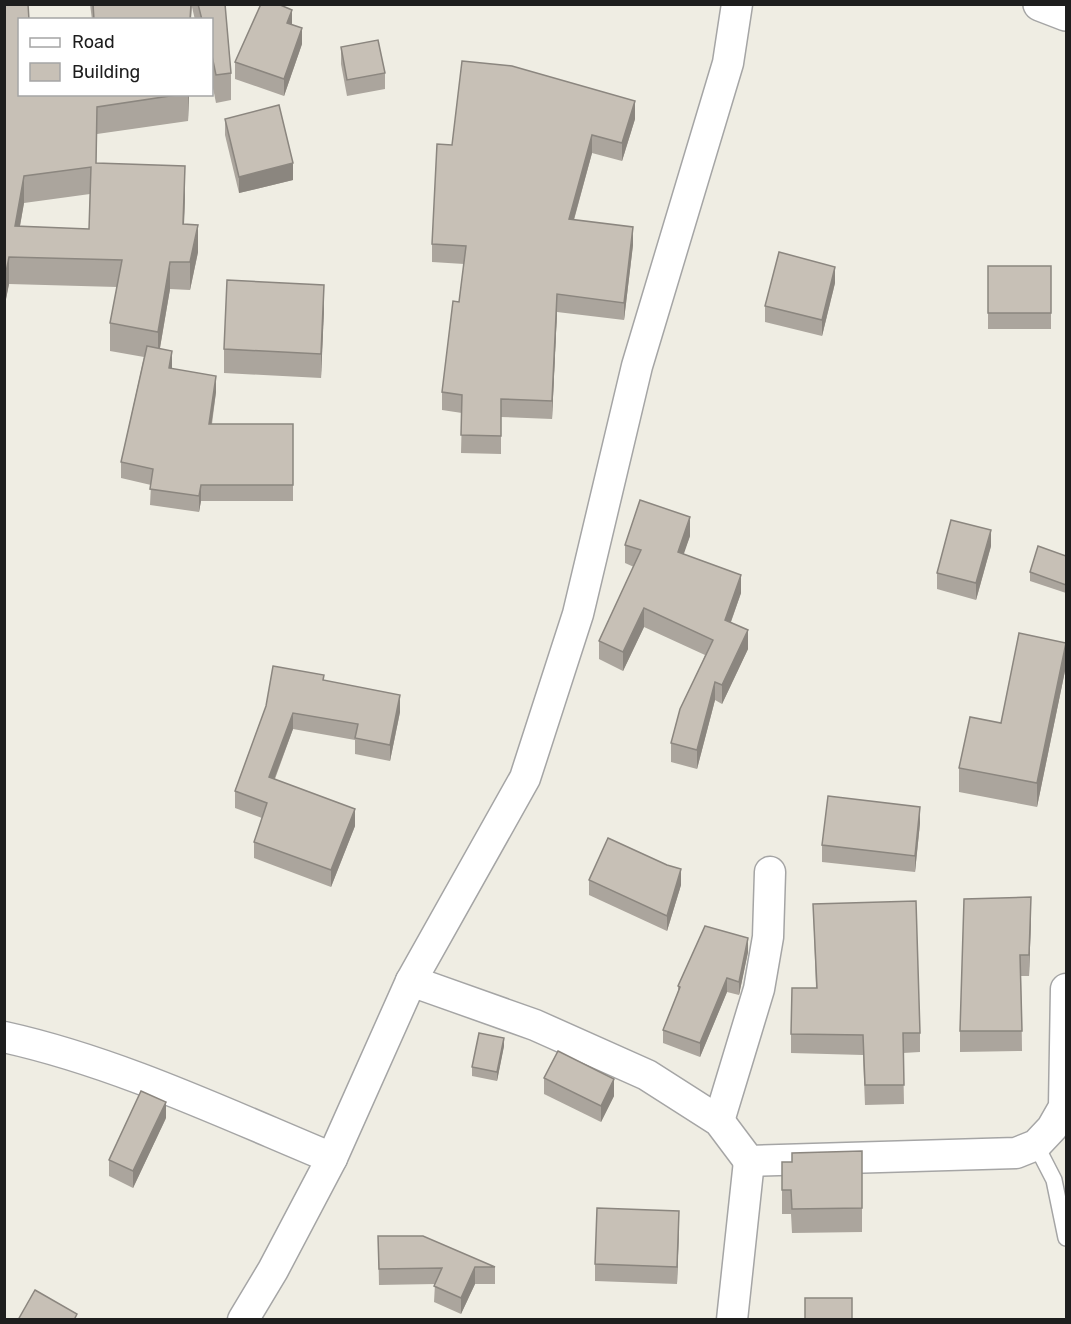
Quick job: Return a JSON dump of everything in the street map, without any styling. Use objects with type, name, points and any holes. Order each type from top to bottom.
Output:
[{"type":"street","points":[[243,1320],[273,1270],[332,1158],[411,981],[525,778],[578,614],[637,366],[728,63],[737,4]]},
{"type":"street","points":[[1040,4],[1066,14]]},
{"type":"street","points":[[718,1121],[759,989],[768,937],[770,872]]},
{"type":"street","points":[[411,981],[535,1025],[646,1075],[718,1121],[749,1161],[732,1320]]},
{"type":"street","points":[[749,1161],[1016,1152],[1036,1146],[1052,1128],[1064,1107],[1066,989]]},
{"type":"street","points":[[4,1037],[38,1044],[151,1083],[332,1158]]},
{"type":"lane","points":[[1036,1146],[1054,1180],[1066,1238]]},
{"type":"building","points":[[4,4],[28,4],[29,18],[18,18],[18,96],[170,96],[97,107],[96,163],[185,166],[183,224],[198,225],[190,262],[170,262],[158,332],[110,323],[122,260],[9,257],[4,282]],"holes":[[[91,167],[89,229],[15,226],[24,176]]]},
{"type":"building","points":[[93,4],[191,4],[190,18],[94,18]]},
{"type":"building","points":[[198,4],[225,4],[231,73],[216,75],[213,61],[213,18],[202,18]]},
{"type":"building","points":[[261,4],[278,4],[292,10],[287,23],[302,28],[284,79],[235,62]]},
{"type":"building","points":[[378,40],[385,73],[347,80],[341,47]]},
{"type":"building","points":[[462,61],[512,66],[635,101],[622,143],[592,135],[569,219],[633,227],[624,303],[557,294],[552,401],[501,399],[501,436],[461,435],[462,395],[442,392],[453,301],[459,302],[466,246],[432,244],[437,144],[452,145]]},
{"type":"building","points":[[279,105],[293,163],[239,177],[225,119]]},
{"type":"building","points":[[779,252],[835,267],[822,320],[765,306]]},
{"type":"building","points":[[988,266],[1051,266],[1051,313],[988,313]]},
{"type":"building","points":[[227,280],[324,285],[321,354],[224,349]]},
{"type":"building","points":[[147,346],[172,351],[169,368],[216,376],[209,424],[293,424],[293,485],[201,485],[199,496],[150,489],[153,469],[121,462]]},
{"type":"building","points":[[640,500],[690,517],[678,552],[741,575],[725,620],[748,630],[722,685],[715,682],[697,750],[671,743],[680,709],[713,640],[644,608],[623,652],[599,641],[641,550],[625,545]]},
{"type":"building","points":[[951,520],[991,530],[976,583],[937,573]]},
{"type":"building","points":[[1038,546],[1066,556],[1066,585],[1030,572]]},
{"type":"building","points":[[1019,633],[1066,643],[1037,783],[959,768],[970,717],[1001,723]]},
{"type":"building","points":[[273,666],[324,675],[323,680],[400,695],[390,745],[355,738],[358,724],[293,713],[269,777],[355,809],[331,870],[254,842],[267,803],[235,791],[266,706]]},
{"type":"building","points":[[828,796],[920,807],[915,856],[822,845]]},
{"type":"building","points":[[608,838],[681,869],[667,916],[589,880]]},
{"type":"building","points":[[1031,897],[1029,955],[1020,955],[1022,1031],[960,1031],[964,899]]},
{"type":"building","points":[[916,901],[920,1033],[903,1033],[904,1085],[865,1085],[863,1035],[791,1034],[792,988],[817,988],[813,904]]},
{"type":"building","points":[[705,926],[748,938],[739,982],[727,978],[700,1043],[663,1030],[680,987],[678,986]]},
{"type":"building","points":[[479,1033],[504,1038],[497,1072],[472,1067]]},
{"type":"building","points":[[558,1051],[614,1079],[601,1106],[544,1078]]},
{"type":"building","points":[[141,1091],[166,1102],[133,1171],[109,1160]]},
{"type":"building","points":[[862,1151],[862,1208],[792,1209],[791,1190],[782,1190],[782,1162],[792,1162],[792,1153]]},
{"type":"building","points":[[597,1208],[679,1211],[677,1267],[595,1264]]},
{"type":"building","points":[[378,1236],[423,1236],[495,1267],[475,1267],[461,1298],[434,1286],[442,1268],[379,1269]]},
{"type":"building","points":[[35,1290],[77,1314],[74,1320],[18,1320]]},
{"type":"building","points":[[805,1298],[852,1298],[852,1320],[805,1320]]}]
